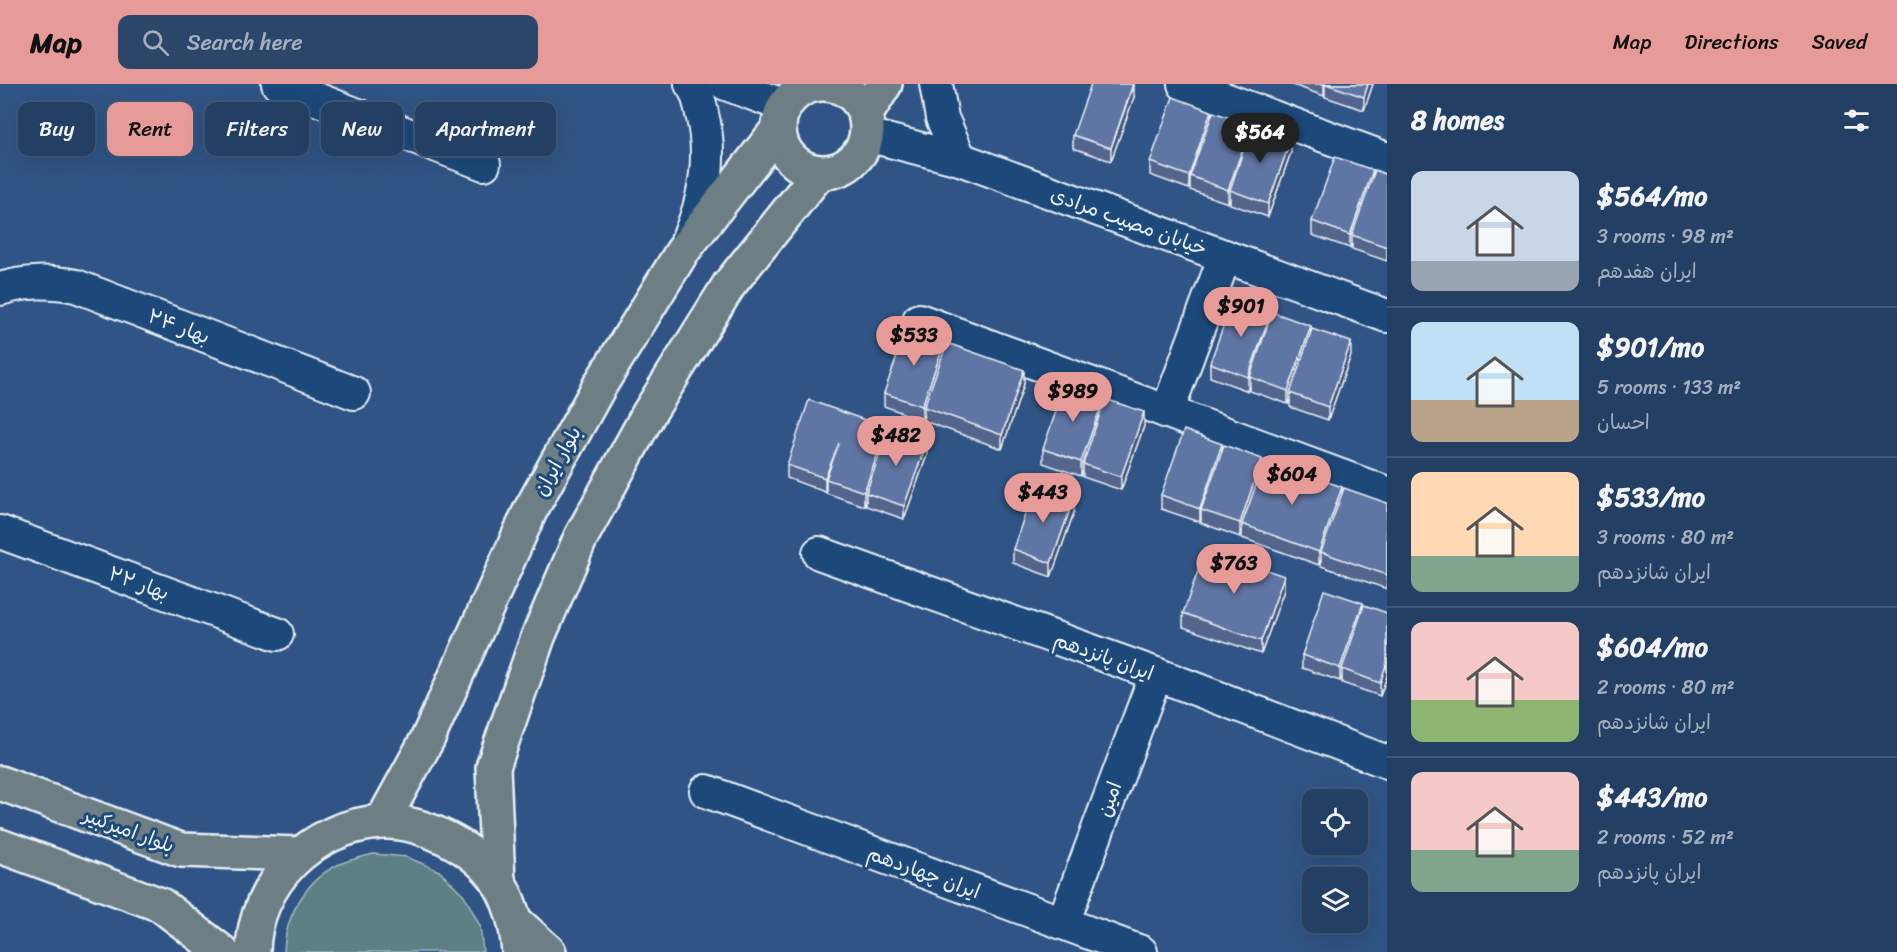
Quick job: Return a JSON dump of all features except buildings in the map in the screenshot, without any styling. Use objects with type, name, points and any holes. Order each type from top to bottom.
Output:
[{"type":"main road","points":[[867,125],[852,95],[842,88],[819,84],[796,101],[784,149],[798,165],[819,173],[832,172],[856,159],[867,125],[885,84]]},
{"type":"main road","name":"بلوار ایران","points":[[382,822],[428,738],[530,511],[600,385],[682,252],[796,101]]},
{"type":"main road","points":[[549,952],[518,937],[498,882],[493,767],[538,637],[581,537],[649,413],[729,285],[819,173]]},
{"type":"main road","name":"بلوار امیرکبیر","points":[[0,783],[182,850],[299,854]]},
{"type":"main road","points":[[253,952],[253,930],[269,888],[299,854],[338,831],[382,822],[426,829],[467,849],[498,882]]},
{"type":"main road","points":[[0,846],[161,906],[222,952]]},
{"type":"street","points":[[278,84],[484,164]]},
{"type":"street","points":[[682,252],[699,214],[707,174],[707,132],[697,92],[691,84]]},
{"type":"street","points":[[726,84],[796,101]]},
{"type":"street","points":[[936,84],[942,118],[960,159]]},
{"type":"street","points":[[1184,84],[1387,159]]},
{"type":"street","name":"خیابان مصیب مرادی","points":[[867,125],[1387,316]]},
{"type":"street","points":[[1167,412],[1226,256]]},
{"type":"street","name":"بهار ۲۴","points":[[0,289],[26,282],[51,282],[76,286],[354,393]]},
{"type":"street","points":[[920,320],[1387,493]]},
{"type":"street","name":"بهار ۲۲","points":[[0,532],[277,634]]},
{"type":"street","name":"ایران پانزدهم","points":[[819,553],[1156,674],[1387,762]]},
{"type":"street","name":"امین","points":[[1063,923],[1156,674]]},
{"type":"street","name":"ایران چهاردهم","points":[[706,791],[1141,952]]},
{"type":"green space","points":[[373,854],[407,857],[439,871],[464,895],[480,926],[483,952],[284,952],[285,938],[294,912],[300,899],[318,878],[330,869],[346,862]]}]
